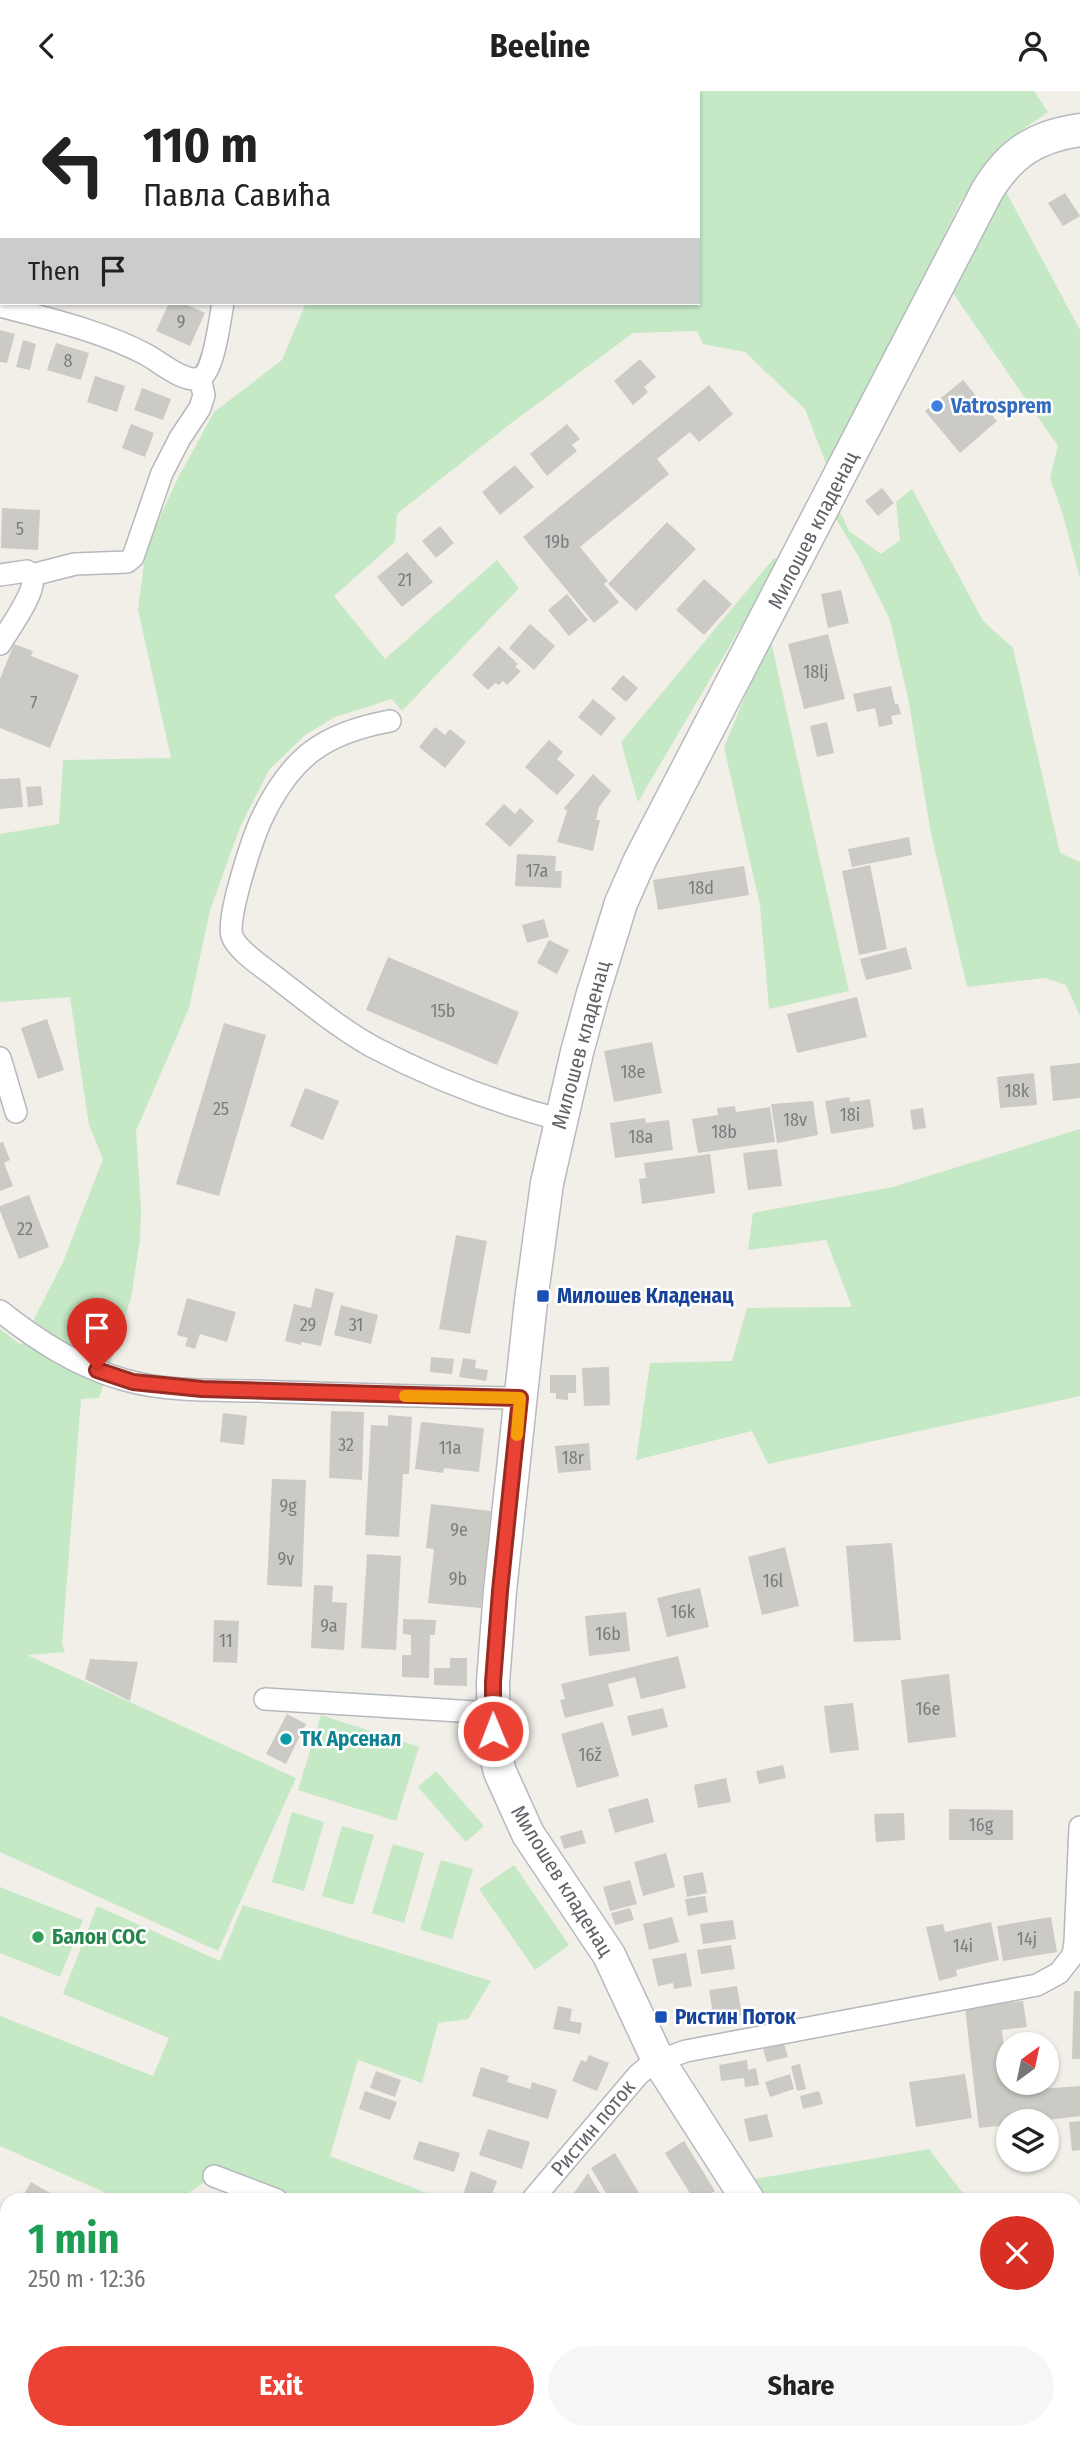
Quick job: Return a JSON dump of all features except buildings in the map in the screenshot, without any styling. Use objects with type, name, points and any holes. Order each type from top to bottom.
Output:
[{"type":"street","name":"Милошев кладенац","points":[[744,2193],[658,2060],[609,1955],[528,1834],[500,1772],[494,1749],[492,1713],[500,1591],[543,1208],[561,1120],[592,996],[630,880],[992,182],[1018,153],[1040,140],[1080,130]]},
{"type":"street","points":[[0,306],[96,334],[149,356],[178,374],[188,378],[200,378],[209,368],[223,305]]},
{"type":"street","points":[[32,575],[75,564],[127,562],[133,557],[162,473],[180,437],[200,408],[204,395],[200,378]]},
{"type":"street","points":[[0,575],[27,571],[34,579],[32,590],[0,644]]},
{"type":"street","points":[[390,721],[358,727],[331,739],[308,754],[284,778],[260,823],[238,891],[230,924],[231,933],[242,949],[264,968],[335,1023],[372,1047],[442,1080],[561,1120]]},
{"type":"street","points":[[0,1058],[16,1112]]},
{"type":"street","points":[[0,1311],[38,1339],[72,1359],[112,1376],[140,1384],[202,1389],[520,1398]]},
{"type":"street","points":[[265,1699],[492,1713]]},
{"type":"street","points":[[658,2060],[686,2051],[1037,1985],[1051,1978],[1070,1962],[1075,1943],[1080,1827]]},
{"type":"street","name":"Ристин поток","points":[[538,2193],[638,2075],[658,2060]]},
{"type":"street","points":[[214,2176],[259,2193]]},
{"type":"green space","points":[[700,91],[1034,91],[1048,112],[1006,141],[990,158],[960,203],[829,471],[805,409],[745,352],[703,344],[697,331],[633,333],[510,424],[397,514],[395,542],[334,596],[385,659],[497,560],[519,588],[402,711],[392,699],[335,717],[305,735],[269,770],[240,827],[210,910],[189,1008],[136,1131],[140,1240],[131,1298],[99,1398],[81,1399],[62,1644],[65,1652],[27,1655],[296,1778],[218,1951],[0,1852],[0,1329],[21,1345],[63,1262],[103,1159],[89,1125],[70,997],[0,1002],[0,834],[59,824],[63,760],[171,758],[138,610],[146,547],[179,476],[214,412],[282,360],[305,305],[700,305]]},
{"type":"green space","points":[[1005,190],[1080,330],[1080,578],[1050,478],[1058,446],[951,290]]},
{"type":"green space","points":[[912,489],[983,621],[1013,648],[1060,853],[1080,862],[1080,1016],[1066,985],[1045,978],[967,987],[931,833],[908,698],[890,620],[859,557],[836,519],[837,506],[849,531],[881,554],[900,540],[896,502]]},
{"type":"green space","points":[[774,558],[780,560],[638,802],[621,742]]},
{"type":"green space","points":[[770,637],[849,991],[769,1009],[760,905],[724,747]]},
{"type":"green space","points":[[1080,1129],[1080,1396],[768,1464],[752,1431],[636,1460],[650,1363],[732,1361],[747,1308],[852,1307],[826,1240],[748,1250],[753,1213],[893,1187]]},
{"type":"green space","points":[[321,1715],[419,1747],[396,1821],[298,1790]]},
{"type":"green space","points":[[436,1771],[484,1826],[466,1842],[418,1787]]},
{"type":"green space","points":[[292,1812],[324,1822],[304,1891],[272,1882]]},
{"type":"green space","points":[[342,1826],[374,1835],[353,1905],[322,1896]]},
{"type":"green space","points":[[393,1844],[424,1853],[404,1923],[372,1913]]},
{"type":"green space","points":[[441,1860],[473,1869],[452,1939],[420,1930]]},
{"type":"green space","points":[[514,1865],[569,1945],[535,1970],[479,1889]]},
{"type":"green space","name":"Балон СОС","points":[[0,1887],[83,1920],[60,1977],[0,1953]]},
{"type":"green space","points":[[243,1905],[491,1981],[468,2019],[438,2023],[422,2083],[358,2060],[330,2156],[427,2193],[259,2193],[214,2176],[188,2193],[104,2193],[0,2146],[0,2016],[153,2076],[169,2038],[63,1994],[97,1906],[220,1961]]},
{"type":"green space","points":[[929,2149],[963,2193],[764,2193],[755,2179]]},
{"type":"slow traffic","points":[[405,1396],[520,1398],[517,1435]]},
{"type":"place","name":"Vatrosprem","points":[[937,406]]},
{"type":"place","name":"Милошев Кладенац","points":[[543,1296]]},
{"type":"place","name":"ТК Арсенал","points":[[286,1739]]},
{"type":"place","name":"Балон СОС","points":[[38,1937]]},
{"type":"place","name":"Ристин Поток","points":[[661,2017]]},
{"type":"route","points":[[97,1370],[133,1382],[202,1389],[520,1398],[500,1591],[493,1682],[493,1731]]}]
